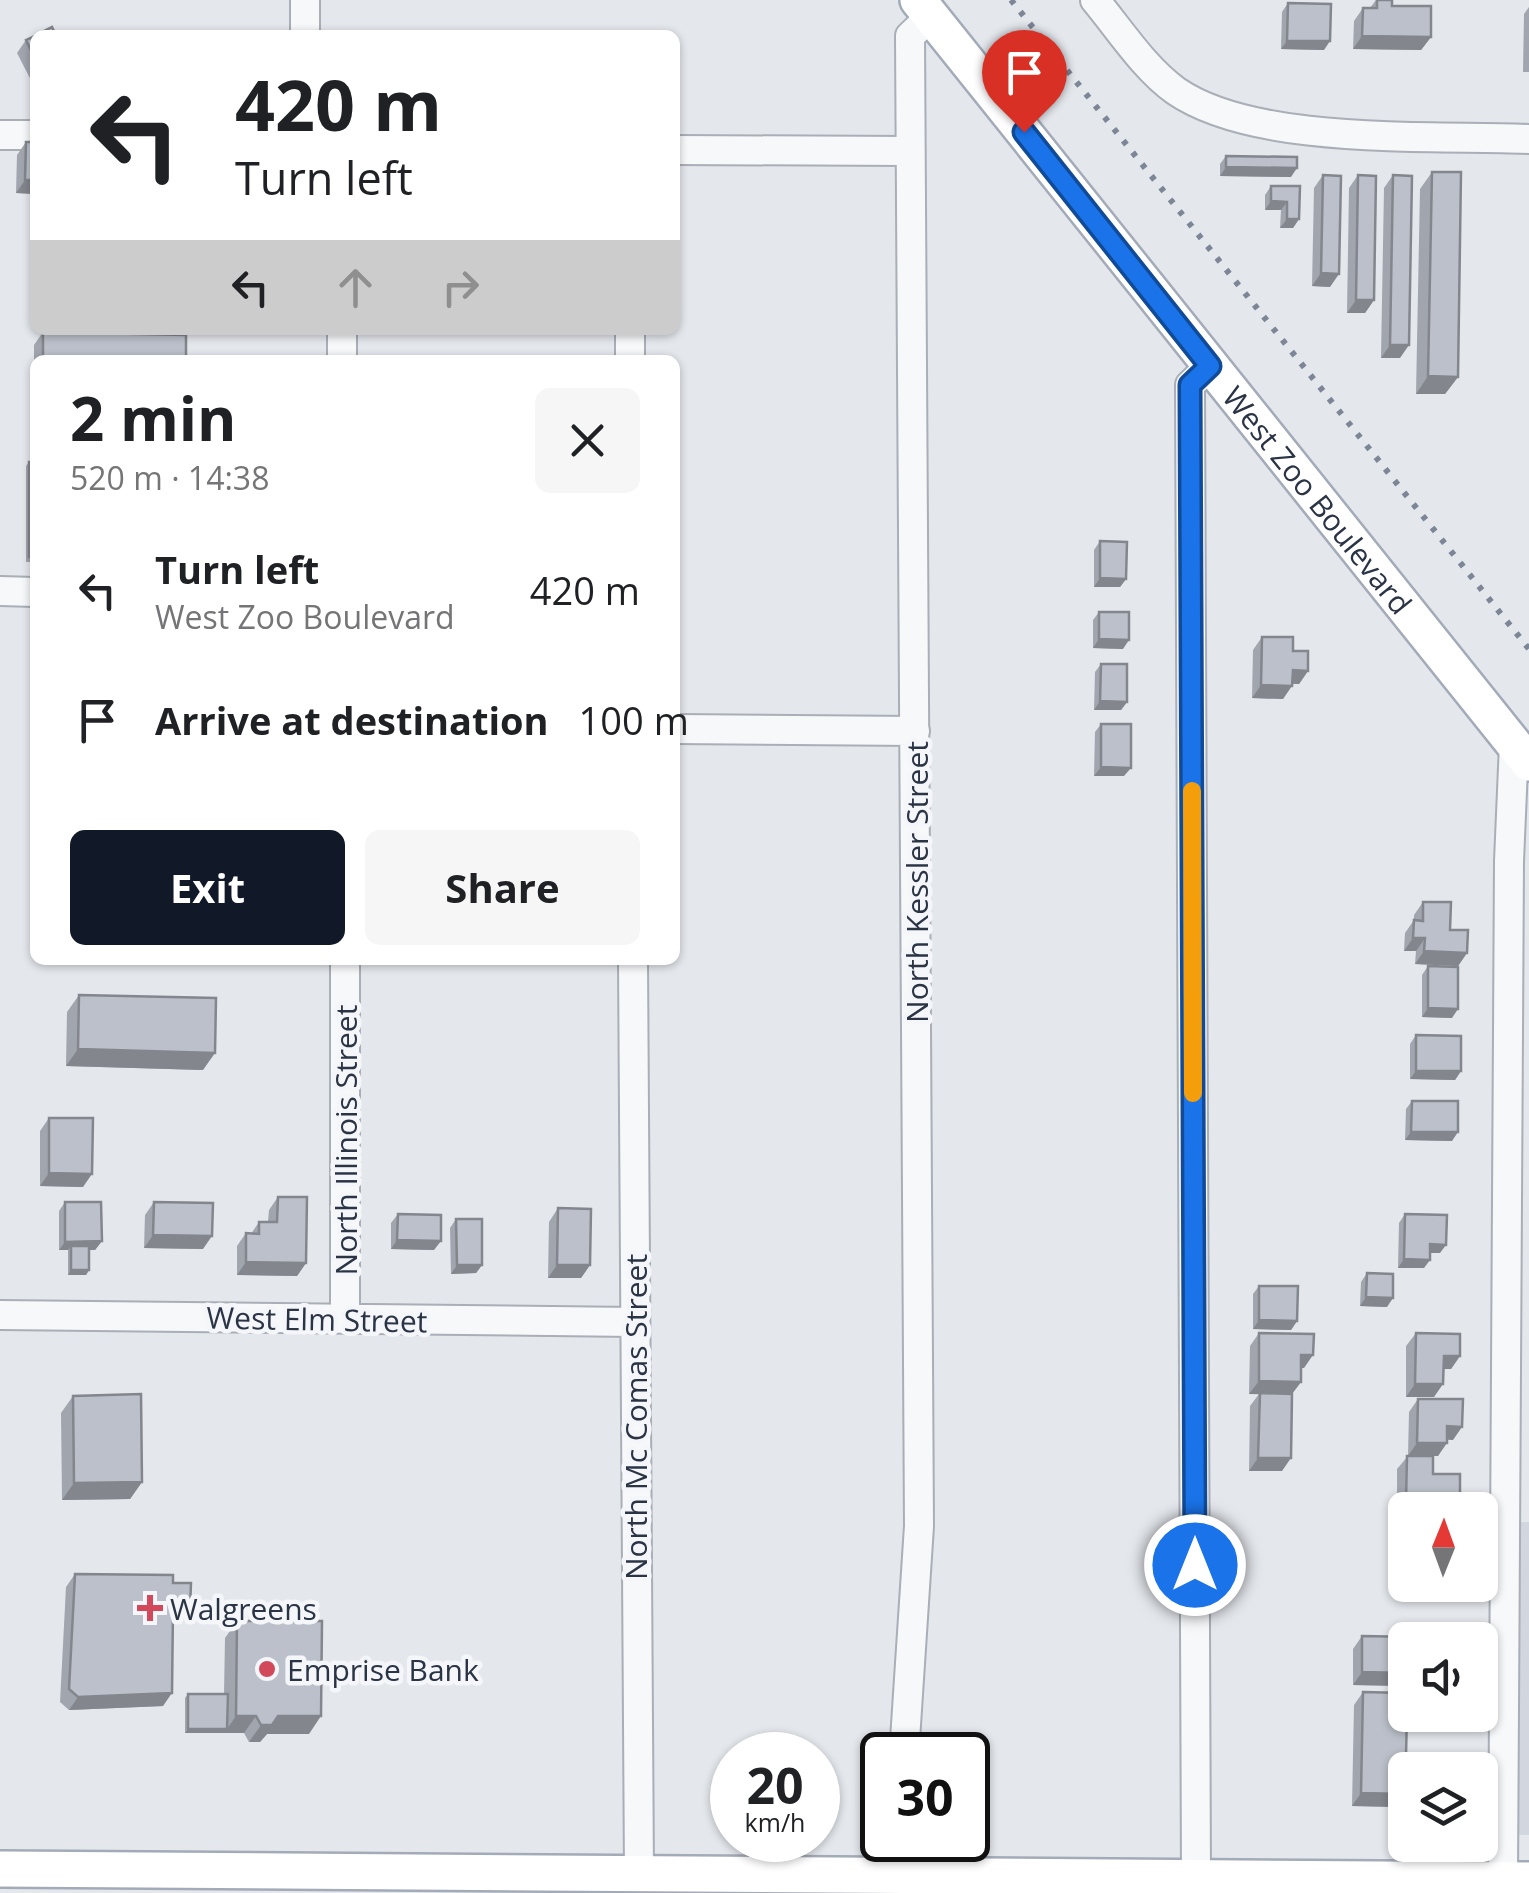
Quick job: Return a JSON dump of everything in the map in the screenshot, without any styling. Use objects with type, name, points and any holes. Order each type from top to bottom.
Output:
[{"type":"main road","name":"West Zoo Boulevard","points":[[925,8],[1522,754]]},
{"type":"main road","points":[[0,1870],[638,1874],[828,1884],[902,1876],[1109,1885],[1196,1878],[1384,1886],[1516,1879]]},
{"type":"street","points":[[305,0],[305,30]]},
{"type":"street","points":[[1095,0],[1175,90],[1217,114],[1263,124],[1529,139]]},
{"type":"street","name":"North Kessler Street","points":[[905,1732],[918,1526],[910,36],[925,8]]},
{"type":"street","points":[[0,135],[30,135]]},
{"type":"street","points":[[680,150],[910,151]]},
{"type":"street","points":[[1196,1878],[1190,385],[1210,366]]},
{"type":"street","points":[[0,591],[30,592]]},
{"type":"street","points":[[680,729],[915,731]]},
{"type":"street","points":[[1516,1879],[1509,862],[1522,754]]},
{"type":"street","name":"North Illinois Street","points":[[344,965],[345,1320]]},
{"type":"street","name":"North Mc Comas Street","points":[[633,965],[638,1874]]},
{"type":"street","name":"West Elm Street","points":[[0,1315],[635,1322]]},
{"type":"street","points":[[902,1862],[902,1876]]},
{"type":"shaded area","points":[[1516,1522],[1529,1522],[1529,1835],[1516,1835]]},
{"type":"building","points":[[1377,0],[1392,0],[1392,6],[1431,6],[1431,37],[1362,36],[1363,8],[1377,8]]},
{"type":"building","points":[[1288,3],[1331,4],[1330,41],[1287,41]]},
{"type":"building","points":[[26,142],[30,142],[30,180],[25,180]]},
{"type":"building","points":[[1226,156],[1297,157],[1297,168],[1226,167]]},
{"type":"building","points":[[1432,172],[1461,172],[1458,377],[1428,376]]},
{"type":"building","points":[[1323,175],[1341,176],[1339,274],[1321,273]]},
{"type":"building","points":[[1358,175],[1376,176],[1374,300],[1356,300]]},
{"type":"building","points":[[1393,175],[1412,176],[1409,345],[1390,345]]},
{"type":"building","points":[[1271,186],[1300,186],[1299,219],[1287,219],[1287,202],[1271,201]]},
{"type":"building","points":[[43,335],[186,335],[186,355],[43,355]]},
{"type":"building","points":[[29,462],[30,462],[30,557]]},
{"type":"building","points":[[1100,541],[1127,542],[1126,579],[1100,578]]},
{"type":"building","points":[[1099,612],[1129,612],[1129,640],[1099,639]]},
{"type":"building","points":[[1262,637],[1293,637],[1293,651],[1308,651],[1308,671],[1293,670],[1292,686],[1261,685]]},
{"type":"building","points":[[1101,664],[1127,664],[1127,702],[1100,701]]},
{"type":"building","points":[[1101,724],[1131,724],[1131,768],[1101,767]]},
{"type":"building","points":[[1423,902],[1451,902],[1450,930],[1468,930],[1467,953],[1424,951],[1425,938],[1413,938],[1414,920],[1423,921]]},
{"type":"building","points":[[1428,966],[1458,967],[1458,1009],[1428,1008]]},
{"type":"building","points":[[79,995],[216,998],[215,1053],[78,1049]]},
{"type":"building","points":[[1416,1035],[1461,1036],[1461,1071],[1416,1071]]},
{"type":"building","points":[[1412,1101],[1458,1101],[1458,1132],[1411,1132]]},
{"type":"building","points":[[49,1118],[93,1118],[92,1174],[49,1173]]},
{"type":"building","points":[[278,1197],[307,1197],[306,1263],[246,1262],[246,1233],[259,1234],[259,1222],[277,1222]]},
{"type":"building","points":[[65,1202],[101,1202],[102,1241],[65,1242]]},
{"type":"building","points":[[154,1202],[213,1203],[212,1236],[153,1235]]},
{"type":"building","points":[[558,1208],[591,1209],[590,1265],[557,1265]]},
{"type":"building","points":[[398,1214],[441,1215],[441,1241],[397,1240]]},
{"type":"building","points":[[1405,1214],[1447,1215],[1446,1245],[1430,1244],[1430,1260],[1404,1259]]},
{"type":"building","points":[[456,1219],[482,1219],[482,1265],[457,1265]]},
{"type":"building","points":[[71,1246],[89,1246],[89,1270],[71,1270]]},
{"type":"building","points":[[1367,1273],[1393,1274],[1393,1298],[1366,1297]]},
{"type":"building","points":[[1259,1286],[1298,1286],[1297,1321],[1259,1320]]},
{"type":"building","points":[[1259,1333],[1314,1334],[1313,1355],[1301,1355],[1301,1382],[1259,1381]]},
{"type":"building","points":[[1416,1333],[1460,1334],[1460,1356],[1444,1356],[1443,1384],[1415,1384]]},
{"type":"building","points":[[1260,1393],[1292,1394],[1291,1458],[1258,1458]]},
{"type":"building","points":[[141,1394],[142,1482],[74,1483],[73,1396]]},
{"type":"building","points":[[1418,1399],[1463,1399],[1462,1427],[1447,1426],[1447,1443],[1417,1443]]},
{"type":"building","points":[[1407,1456],[1433,1456],[1433,1474],[1460,1474],[1460,1492],[1406,1492]]},
{"type":"building","name":"Walgreens","points":[[75,1574],[173,1575],[173,1583],[191,1583],[190,1609],[173,1609],[172,1693],[78,1697],[69,1689]]},
{"type":"building","name":"Emprise Bank","points":[[262,1613],[273,1613],[279,1621],[322,1621],[321,1716],[278,1716],[272,1725],[261,1725],[256,1716],[236,1716],[237,1621],[257,1621]]},
{"type":"building","points":[[1362,1636],[1388,1636],[1388,1673],[1362,1672]]},
{"type":"building","points":[[1363,1692],[1388,1693],[1388,1732],[1407,1732],[1406,1752],[1388,1752],[1388,1794],[1361,1793]]},
{"type":"building","points":[[188,1694],[228,1694],[227,1729],[188,1729]]},
{"type":"railway","points":[[1011,0],[1529,649]]},
{"type":"slow traffic","points":[[1192,791],[1193,1093]]},
{"type":"place","name":"Walgreens","points":[[150,1608]]},
{"type":"place","name":"Emprise Bank","points":[[267,1669]]},
{"type":"route","points":[[1024,132],[1210,366],[1190,385],[1195,1565]]}]
